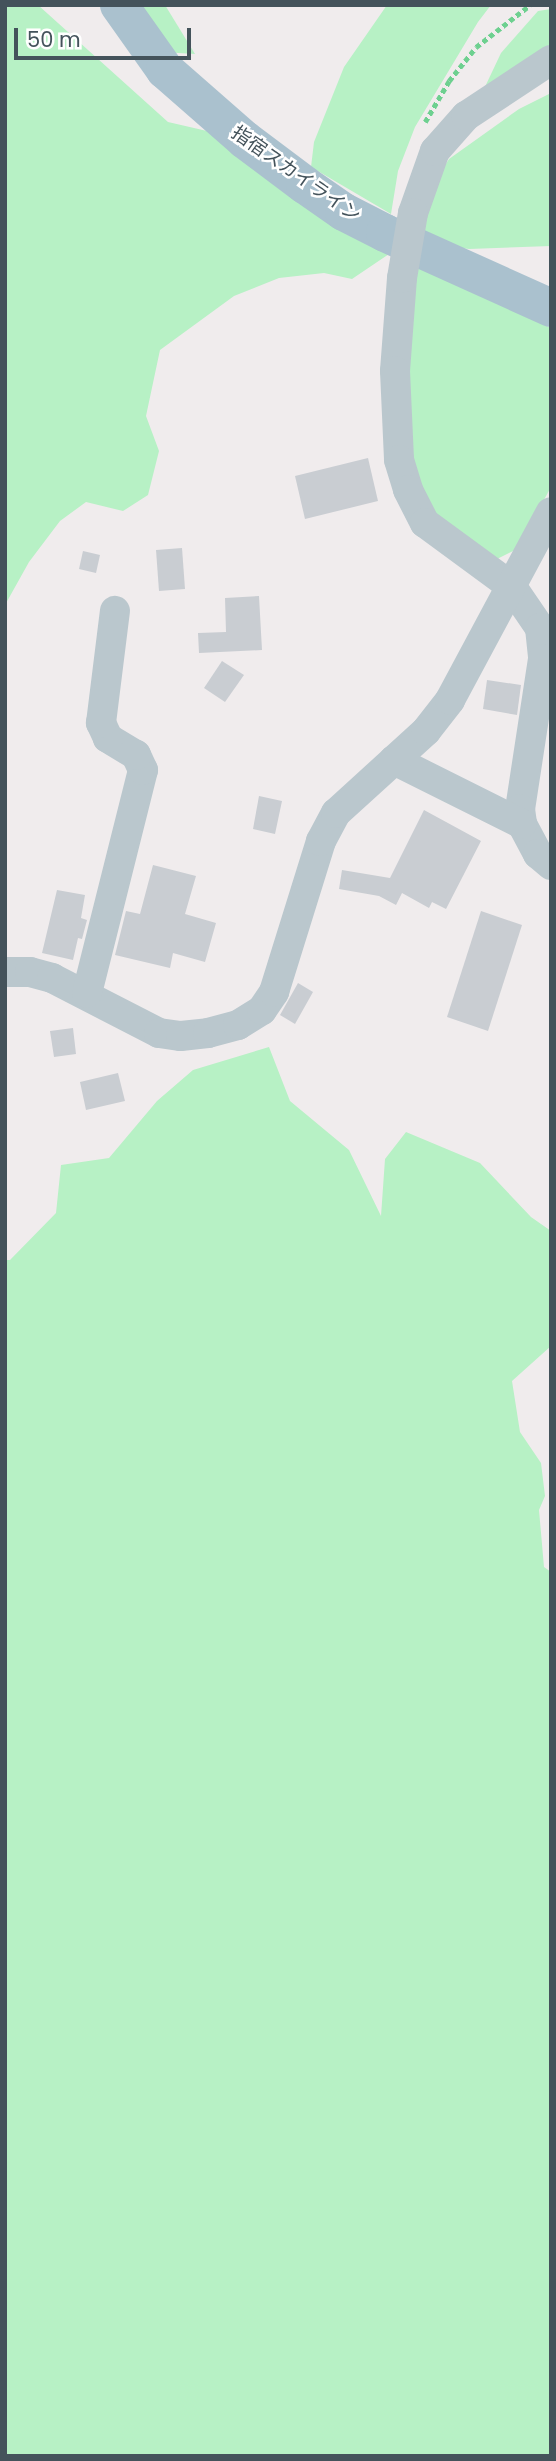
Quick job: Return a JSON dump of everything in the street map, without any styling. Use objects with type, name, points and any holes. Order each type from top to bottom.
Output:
[{"type":"main road","points":[[93,5],[166,70]]},
{"type":"main road","name":"指宿スカイライン","points":[[119,5],[166,70],[245,140],[344,212],[551,308]]},
{"type":"street","points":[[551,60],[466,116],[435,151],[417,195],[413,214],[396,321],[395,371],[399,460],[408,490],[425,523],[512,587],[540,628],[543,659],[520,809],[522,824],[538,854],[551,866]]},
{"type":"street","points":[[5,972],[30,972],[87,993],[159,1033],[181,1036],[208,1034],[238,1025],[262,1010],[274,992],[321,841],[336,813],[426,731],[450,700],[551,512]]},
{"type":"street","points":[[87,993],[143,770],[136,755],[108,738],[102,723],[115,611]]},
{"type":"street","points":[[394,760],[522,824]]},
{"type":"green space","points":[[5,5],[38,5],[168,122],[207,131],[389,254],[352,279],[324,273],[279,278],[234,296],[160,350],[146,416],[159,451],[148,495],[123,511],[86,502],[60,521],[29,562],[5,605]]},
{"type":"green space","points":[[123,5],[165,5],[195,54],[162,52]]},
{"type":"green space","points":[[387,5],[491,5],[415,127],[398,171],[391,214],[311,167],[314,142],[344,67]]},
{"type":"green space","points":[[551,9],[551,60],[475,108],[501,53],[538,11]]},
{"type":"green space","points":[[551,93],[551,246],[469,249],[442,245],[416,232],[424,198],[449,159],[519,109]]},
{"type":"green space","points":[[410,263],[551,328],[551,487],[517,549],[497,559],[425,516],[408,460]]},
{"type":"green space","points":[[269,1047],[290,1101],[349,1150],[381,1216],[385,1159],[406,1132],[480,1163],[531,1217],[551,1231],[551,1346],[512,1381],[520,1432],[541,1463],[545,1496],[539,1510],[544,1567],[551,1572],[551,2456],[5,2456],[5,1260],[10,1260],[56,1213],[61,1165],[109,1158],[157,1101],[193,1070]]},
{"type":"building","points":[[368,458],[378,501],[305,519],[295,476]]},
{"type":"building","points":[[182,548],[185,589],[159,591],[156,550]]},
{"type":"building","points":[[83,551],[100,555],[96,573],[79,569]]},
{"type":"building","points":[[259,596],[262,650],[199,653],[198,633],[226,632],[225,598]]},
{"type":"building","points":[[222,661],[244,675],[225,702],[204,688]]},
{"type":"building","points":[[487,680],[521,685],[517,715],[483,709]]},
{"type":"building","points":[[259,796],[282,801],[275,834],[253,829]]},
{"type":"building","points":[[424,810],[481,841],[446,909],[432,902],[429,908],[402,893],[396,905],[379,896],[339,889],[342,870],[390,878]]},
{"type":"building","points":[[153,865],[196,876],[185,914],[216,923],[205,962],[173,953],[170,968],[115,955],[126,911],[140,914]]},
{"type":"building","points":[[57,890],[85,895],[81,918],[87,920],[82,939],[78,938],[73,960],[42,953]]},
{"type":"building","points":[[481,911],[522,925],[488,1031],[447,1017]]},
{"type":"building","points":[[298,983],[313,992],[295,1024],[280,1015]]},
{"type":"building","points":[[73,1028],[76,1054],[54,1057],[50,1031]]},
{"type":"building","points":[[118,1073],[125,1101],[86,1110],[80,1082]]}]
